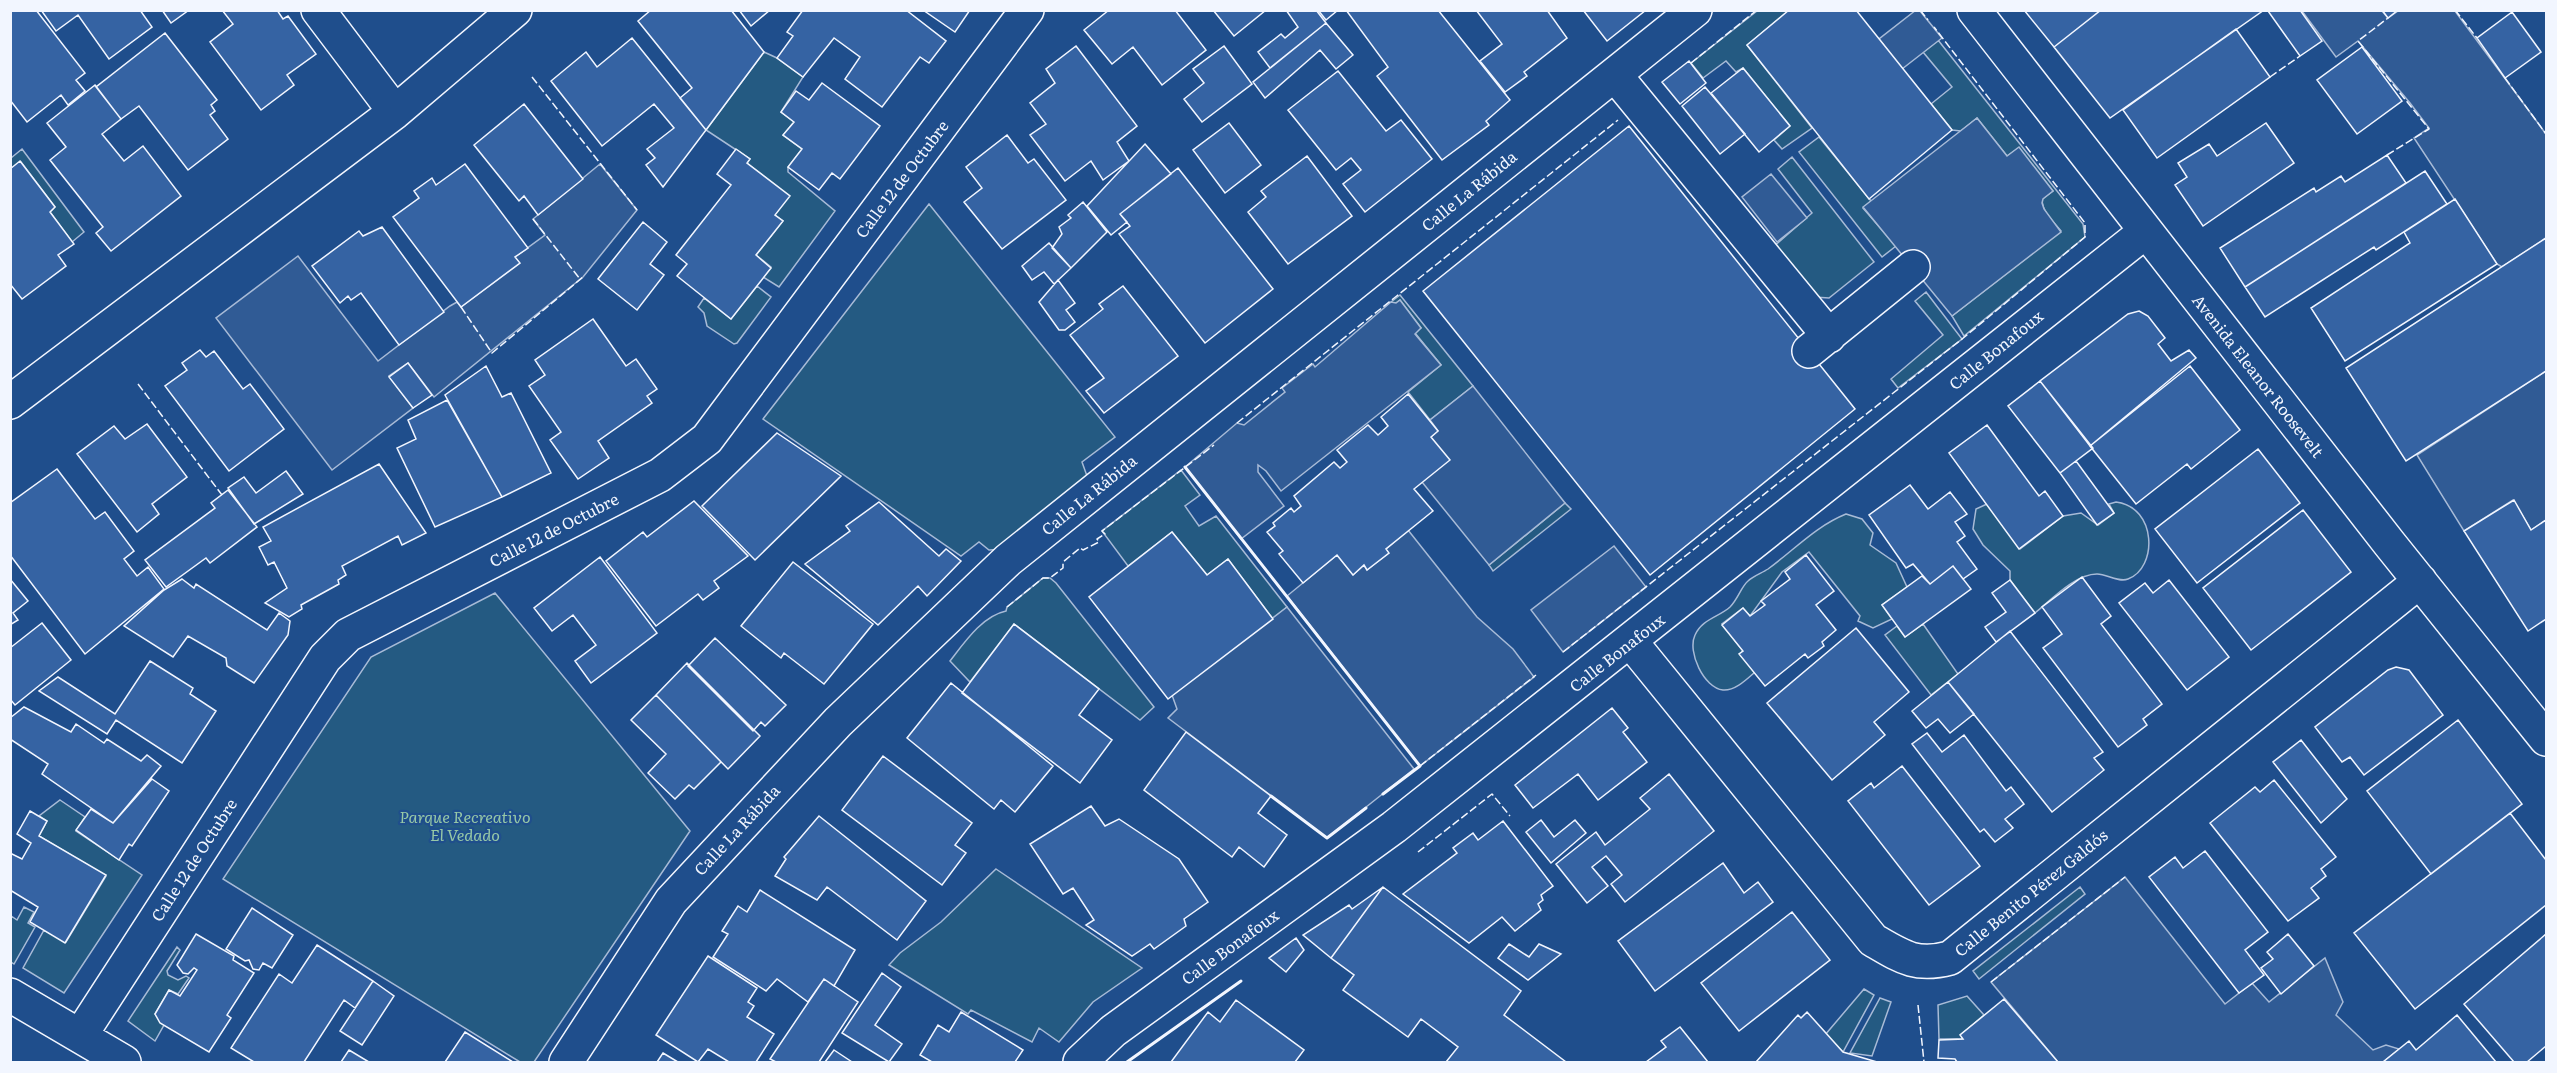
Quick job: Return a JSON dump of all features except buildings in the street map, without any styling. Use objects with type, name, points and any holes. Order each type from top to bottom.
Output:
[{"type":"street","points":[[318,10],[394,112]]},
{"type":"street","points":[[10,402],[394,112],[515,10]]},
{"type":"street","name":"Calle 12 de Octubre","points":[[80,1036],[325,658],[348,635],[660,475],[707,439],[1027,10]]},
{"type":"street","name":"Calle La Rábida","points":[[566,1062],[670,901],[838,722],[1008,560],[1695,10]]},
{"type":"street","name":"Avenida Eleanor Roosevelt","points":[[1974,10],[2145,232],[2547,739]]},
{"type":"street","points":[[1615,75],[1819,344],[1913,267]]},
{"type":"street","name":"Calle Bonafoux","points":[[1080,1062],[1113,1031],[1394,827],[1631,642],[2145,232]]},
{"type":"street","name":"Calle Benito Pérez Galdós","points":[[1631,642],[1873,940],[1914,962],[1933,962],[1950,958],[2420,581]]},
{"type":"street","points":[[10,994],[124,1062]]},
{"type":"green space","points":[[1757,11],[1789,11],[1747,45],[1812,128],[1782,149],[1774,140],[1790,126],[1743,68],[1736,72],[1726,61],[1703,78],[1691,63]]},
{"type":"green space","points":[[1938,40],[2083,224],[2085,237],[1964,336],[1952,316],[2061,231],[2048,216],[2042,204],[2042,199],[2053,191],[2019,148],[2007,156],[1977,118],[1961,131],[1952,130],[1931,104],[1952,87],[1923,52]]},
{"type":"green space","points":[[764,52],[777,58],[803,77],[781,112],[794,122],[783,135],[802,149],[788,167],[788,172],[835,211],[779,287],[763,277],[771,267],[756,255],[783,221],[775,215],[777,187],[747,163],[750,159],[706,130]]},
{"type":"green space","points":[[1819,137],[1871,201],[1863,208],[1896,246],[1882,257],[1799,152]]},
{"type":"green space","points":[[22,149],[84,232],[72,242],[50,212],[55,207],[21,162],[11,169],[11,158]]},
{"type":"green space","points":[[1792,157],[1874,262],[1829,298],[1814,297],[1773,247],[1812,213],[1778,169]]},
{"type":"green space","points":[[929,204],[1115,437],[1082,462],[1087,476],[1008,549],[989,550],[979,542],[961,556],[763,419]]},
{"type":"green space","points":[[757,286],[771,297],[737,343],[734,344],[707,326],[704,313],[698,307],[704,298],[731,319]]},
{"type":"green space","points":[[1926,292],[1962,339],[1898,388],[1891,379],[1943,335],[1915,301]]},
{"type":"green space","points":[[1400,295],[1473,386],[1430,420],[1408,392],[1441,365],[1415,333],[1421,328],[1400,300],[1396,303],[1391,302]]},
{"type":"green space","points":[[1181,470],[1200,495],[1185,506],[1199,526],[1216,516],[1287,607],[1273,619],[1228,559],[1207,575],[1172,532],[1128,566],[1102,531]]},
{"type":"green space","points":[[2116,502],[2130,506],[2146,526],[2149,538],[2148,551],[2145,563],[2138,573],[2124,580],[2097,574],[2080,578],[2035,613],[2010,580],[2010,571],[1983,545],[1973,529],[1976,509],[1987,504],[2020,549],[2063,516],[2081,513],[2098,525],[2114,513],[2109,504]]},
{"type":"green space","points":[[1565,503],[1571,509],[1493,571],[1489,565]]},
{"type":"green space","points":[[1846,514],[1862,519],[1873,533],[1870,545],[1896,563],[1907,587],[1882,605],[1892,619],[1873,628],[1858,621],[1860,616],[1809,552],[1782,572],[1750,616],[1743,608],[1722,624],[1743,651],[1740,654],[1755,672],[1732,689],[1723,690],[1709,683],[1699,668],[1693,650],[1695,635],[1702,625],[1730,607],[1750,579],[1768,569],[1825,525]]},
{"type":"green space","points":[[1043,578],[1050,578],[1056,583],[1154,707],[1140,720],[1014,624],[970,682],[950,661],[981,624],[1006,611],[1007,607]]},
{"type":"green space","name":"Parque Recreativo El Vedado","points":[[495,593],[690,831],[534,1062],[520,1062],[223,879],[371,657]]},
{"type":"green space","points":[[1923,624],[1958,674],[1931,695],[1885,635],[1897,626],[1905,637]]},
{"type":"green space","points":[[60,800],[85,817],[76,831],[142,875],[64,993],[23,968],[44,930],[66,942],[106,876],[39,836],[47,821],[39,816]]},
{"type":"green space","points":[[996,869],[1142,968],[1093,1002],[1059,1042],[1039,1028],[1032,1042],[971,1010],[968,1014],[889,965],[900,953],[941,922]]},
{"type":"green space","points":[[2080,887],[2085,894],[1979,979],[1973,971]]},
{"type":"green space","points":[[24,907],[34,912],[28,923],[35,927],[14,964],[11,962],[11,916],[17,920]]},
{"type":"green space","points":[[177,947],[180,950],[167,971],[168,975],[178,980],[186,976],[189,978],[178,994],[169,990],[155,1014],[164,1025],[155,1041],[128,1021]]},
{"type":"green space","points":[[1864,989],[1874,995],[1843,1052],[1825,1035]]},
{"type":"green space","points":[[1967,996],[1984,1015],[1961,1035],[1963,1039],[1939,1039],[1938,1005]]},
{"type":"green space","points":[[1880,998],[1891,1002],[1872,1056],[1850,1053]]},
{"type":"shaded area","points":[[1916,10],[1920,11],[1942,38],[1902,69],[1879,39]]},
{"type":"shaded area","points":[[2302,11],[2382,11],[2388,18],[2398,11],[2455,11],[2546,134],[2546,238],[2502,267],[2497,264],[2414,138],[2429,128],[2410,103],[2358,41],[2336,57]]},
{"type":"shaded area","points":[[1977,118],[2007,156],[2019,147],[2053,191],[2043,199],[2042,203],[2061,232],[1952,316],[1863,207]]},
{"type":"shaded area","points":[[600,164],[637,210],[583,277],[434,397],[408,363],[389,376],[413,408],[332,470],[216,318],[298,256],[378,361],[450,306],[457,302],[461,307],[519,263],[515,257],[545,235],[533,219]]},
{"type":"shaded area","points":[[1771,174],[1807,218],[1777,242],[1742,197]]},
{"type":"shaded area","points":[[1400,300],[1421,328],[1415,334],[1441,365],[1281,491],[1266,471],[1258,465],[1258,472],[1284,506],[1241,539],[1185,467],[1237,423],[1244,425],[1285,392],[1282,388],[1313,364],[1315,367],[1391,302],[1396,303]]},
{"type":"shaded area","points":[[2546,371],[2546,520],[2531,530],[2513,500],[2464,531],[2417,455]]},
{"type":"shaded area","points":[[1473,386],[1565,503],[1489,565],[1422,482],[1431,437],[1438,431],[1430,420]]},
{"type":"shaded area","points":[[1408,530],[1477,617],[1513,649],[1534,677],[1420,766],[1287,596],[1337,555],[1353,575],[1364,565],[1367,570],[1388,553],[1386,549]]},
{"type":"shaded area","points":[[1614,546],[1646,587],[1563,652],[1531,610]]},
{"type":"shaded area","points":[[1287,607],[1414,769],[1327,838],[1168,718],[1177,709],[1172,695]]},
{"type":"shaded area","points":[[2125,877],[2225,1004],[2252,983],[2269,1002],[2325,958],[2343,1002],[2336,1015],[2373,1050],[2386,1045],[2399,1049],[2383,1062],[2058,1062],[1991,982]]},
{"type":"fence","points":[[1691,63],[1757,10]]},
{"type":"fence","points":[[1920,10],[1928,20]]},
{"type":"fence","points":[[2455,10],[2477,38]]},
{"type":"fence","points":[[2387,155],[2429,129],[2358,41],[2388,18]]},
{"type":"fence","points":[[1563,652],[1962,339],[2085,237],[2085,223],[1934,27]]},
{"type":"fence","points":[[2270,77],[2300,56]]},
{"type":"fence","points":[[532,77],[637,210]]},
{"type":"fence","points":[[2505,78],[2546,134]]},
{"type":"fence","points":[[1237,423],[1618,120]]},
{"type":"fence","points":[[533,219],[580,279]]},
{"type":"fence","points":[[461,307],[492,353],[583,277]]},
{"type":"fence","points":[[138,384],[222,495]]},
{"type":"fence","points":[[1007,607],[1043,578],[1050,578],[1063,568],[1063,562],[1080,548],[1083,550],[1099,542],[1097,539],[1105,534],[1102,531],[1214,445]]},
{"type":"fence","points":[[1420,766],[1536,675]]},
{"type":"fence","points":[[1418,852],[1492,794],[1510,816]]},
{"type":"fence","points":[[1991,982],[2125,877]]},
{"type":"fence","points":[[1918,1005],[1924,1062]]},
{"type":"wall","points":[[1185,467],[1420,766],[1383,794]]},
{"type":"wall","points":[[1271,796],[1327,838],[1366,808]]},
{"type":"wall","points":[[1127,1062],[1241,981]]}]
